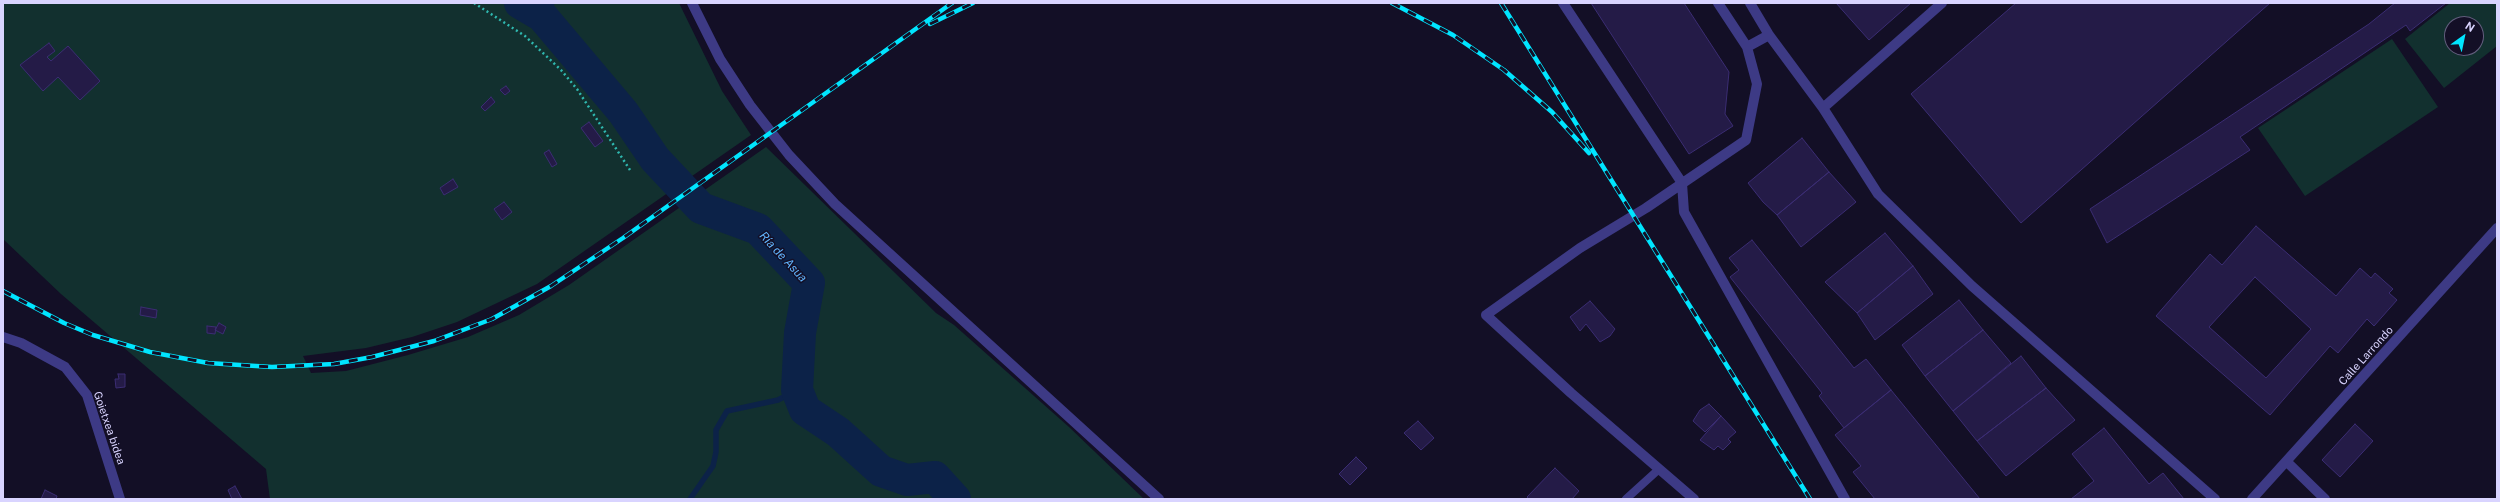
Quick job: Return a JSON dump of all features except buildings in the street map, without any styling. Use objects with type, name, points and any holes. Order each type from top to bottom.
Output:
[{"type":"street","points":[[692,3],[720,59],[750,105],[789,155],[830,199],[1159,499]]},
{"type":"street","points":[[1563,3],[1682,183],[1684,212],[1846,499]]},
{"type":"street","points":[[1694,499],[1658,470],[1486,315],[1580,248],[1646,208],[1746,140],[1757,84],[1747,47],[1718,3]]},
{"type":"street","points":[[1750,3],[1769,35],[1823,108],[1883,199],[1972,286],[2215,499]]},
{"type":"street","points":[[1823,108],[1942,3]]},
{"type":"street","points":[[1747,47],[1769,35]]},
{"type":"street","name":"Calle Larrondo","points":[[2252,499],[2497,228]]},
{"type":"street","name":"Goietxea bidea","points":[[3,337],[21,343],[65,367],[87,395],[120,499]]},
{"type":"street","points":[[2287,462],[2326,499]]},
{"type":"lane","points":[[1626,499],[1658,470]]},
{"type":"path","points":[[474,3],[525,36],[561,70],[577,89],[630,170]]},
{"type":"green space","points":[[3,3],[679,3],[722,91],[751,135],[537,284],[457,322],[412,337],[366,348],[303,356],[311,373],[346,371],[408,355],[468,337],[519,315],[569,285],[766,147],[936,313],[954,325],[1069,427],[1144,499],[270,499],[266,469],[61,294],[3,239]]},
{"type":"green space","points":[[2450,3],[2497,3],[2497,46],[2444,88],[2405,39]]},
{"type":"green space","points":[[2392,39],[2438,107],[2305,196],[2258,128]]},
{"type":"waterway","name":"Ría de Asua","points":[[520,3],[542,16],[623,112],[655,159],[701,208],[758,229],[809,283],[800,333],[797,390],[805,410],[838,432],[881,471],[907,480],[935,477],[955,499]]},
{"type":"waterway","points":[[542,16],[552,3]]},
{"type":"waterway","points":[[690,499],[713,466],[716,452],[716,430],[727,411],[778,400],[797,390]]},
{"type":"railway","points":[[3,291],[64,323],[93,335],[150,352],[208,363],[272,367],[334,364],[372,357],[434,341],[492,319],[551,286],[623,238],[952,3]]},
{"type":"railway","points":[[930,24],[973,3]]},
{"type":"railway","points":[[1392,3],[1453,35],[1504,70],[1552,112],[1589,153]]},
{"type":"railway","points":[[1501,3],[1810,499]]}]
